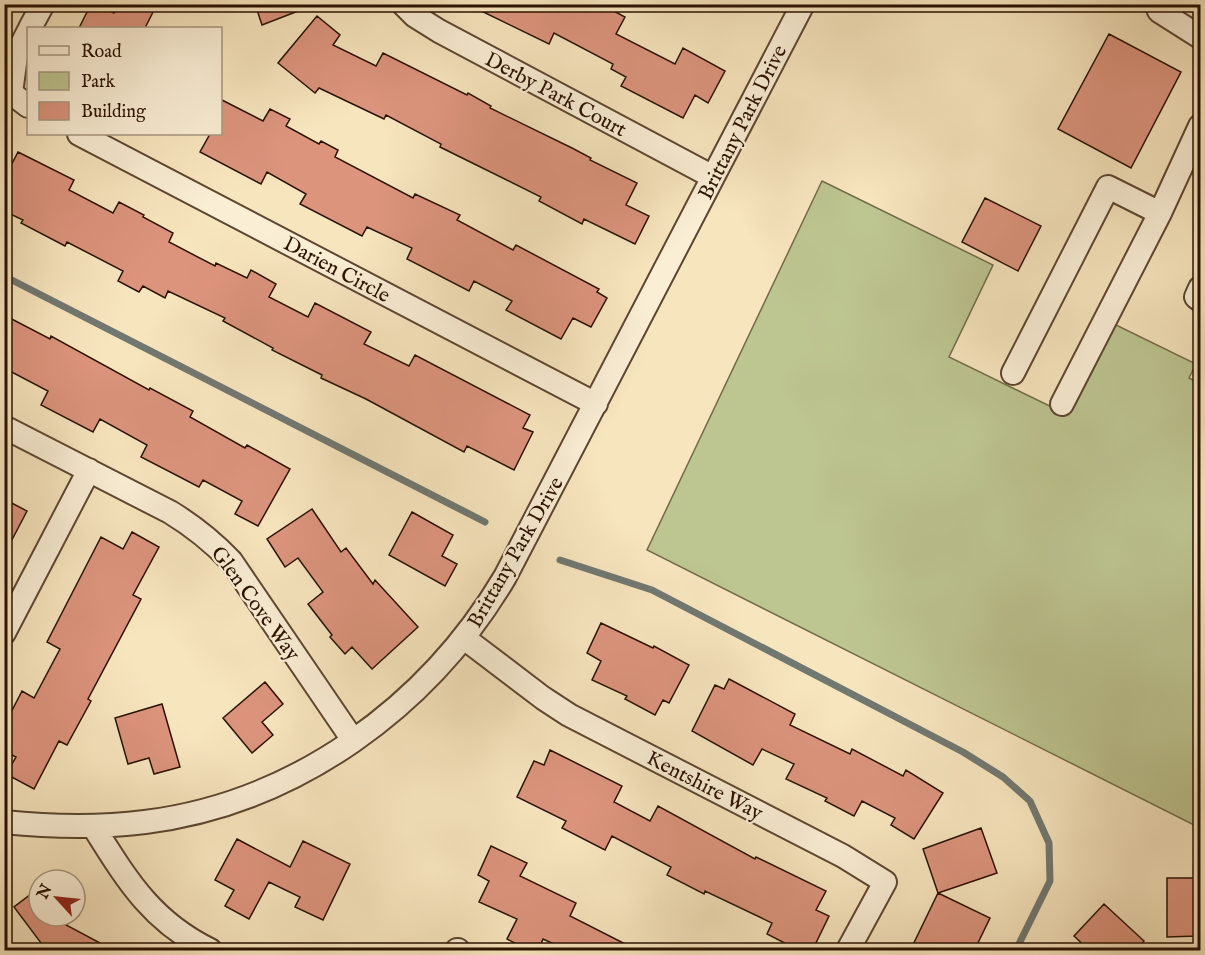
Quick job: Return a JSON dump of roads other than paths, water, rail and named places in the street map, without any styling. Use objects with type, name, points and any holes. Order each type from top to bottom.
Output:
[{"type":"street","points":[[31,27],[43,4]]},
{"type":"street","name":"Derby Park Court","points":[[403,4],[415,16],[439,31],[713,177]]},
{"type":"street","name":"Brittany Park Drive","points":[[4,822],[40,826],[93,826],[146,822],[188,814],[250,796],[300,774],[380,722],[416,692],[464,638],[505,578],[803,4]]},
{"type":"street","points":[[1156,4],[1159,11],[1194,32]]},
{"type":"street","points":[[1180,4],[1194,32]]},
{"type":"street","points":[[27,34],[16,56],[11,93],[27,105]]},
{"type":"street","points":[[1062,404],[1160,213],[1200,126]]},
{"type":"street","name":"Darien Circle","points":[[80,135],[596,404]]},
{"type":"street","points":[[1013,374],[1107,187],[1160,213]]},
{"type":"street","points":[[1200,288],[1196,297],[1200,300]]},
{"type":"street","name":"Glen Cove Way","points":[[4,428],[170,512],[192,525],[213,542],[231,561],[353,740]]},
{"type":"street","points":[[4,633],[89,470]]},
{"type":"street","name":"Kentshire Way","points":[[464,638],[569,715],[843,856],[885,882],[848,951]]},
{"type":"street","points":[[93,826],[123,873],[155,913],[175,930],[210,951]]},
{"type":"waterway","points":[[4,276],[485,522]]},
{"type":"waterway","points":[[560,560],[652,590],[963,752],[1003,777],[1030,801],[1049,843],[1050,881],[1016,950]]}]
